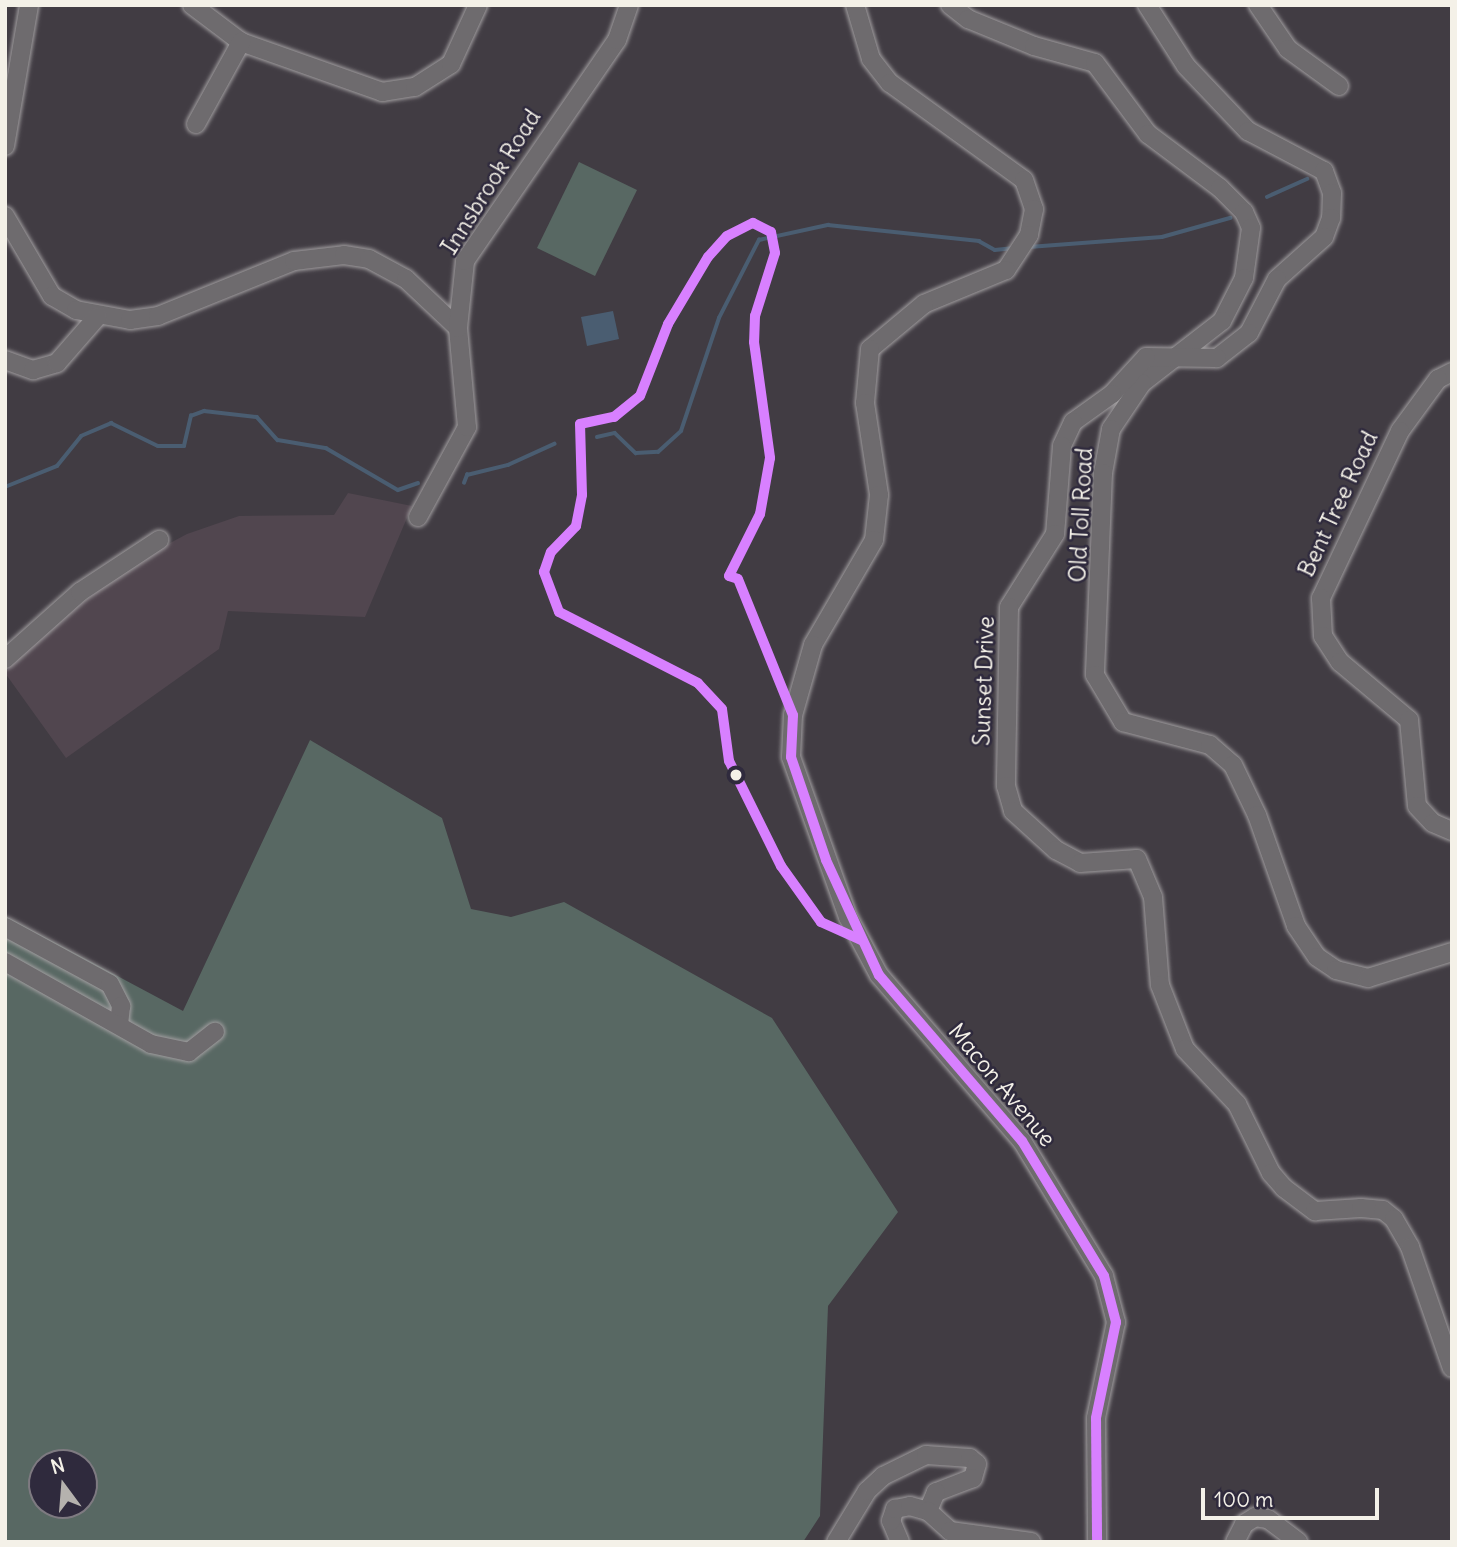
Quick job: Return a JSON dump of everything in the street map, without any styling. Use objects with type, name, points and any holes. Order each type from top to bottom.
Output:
[{"type":"street","points":[[5,146],[29,5]]},
{"type":"street","points":[[192,5],[241,42],[354,85],[399,91],[451,64],[478,5]]},
{"type":"street","name":"Innsbrook Road","points":[[418,517],[467,427],[458,328],[465,261],[617,40],[629,5]]},
{"type":"street","name":"Macon Avenue","points":[[855,5],[872,59],[890,83],[1024,180],[1034,209],[1029,235],[1020,254],[1006,270],[923,304],[870,349],[865,403],[879,495],[874,540],[817,635],[793,715],[791,757],[825,860],[879,975],[1022,1142],[1104,1276],[1116,1322],[1096,1418],[1097,1542]]},
{"type":"street","name":"Old Toll Road","points":[[950,5],[968,19],[1021,41],[1095,63],[1148,134],[1244,212],[1251,228],[1236,298],[1222,321],[1173,354],[1142,383],[1111,429],[1103,473],[1095,675],[1123,722],[1210,745],[1233,765],[1257,815],[1296,926],[1317,957],[1336,970],[1368,978],[1452,952]]},
{"type":"street","name":"Sunset Drive","points":[[1147,5],[1186,66],[1248,131],[1324,171],[1332,193],[1324,237],[1277,279],[1249,332],[1217,358],[1173,354],[1146,357],[1112,394],[1073,422],[1062,446],[1055,534],[1009,607],[1006,786],[1013,811],[1056,850],[1080,863],[1138,859],[1153,897],[1160,985],[1185,1049],[1237,1104],[1271,1172],[1284,1188],[1315,1211],[1361,1208],[1383,1210],[1394,1219],[1410,1247],[1452,1368]]},
{"type":"street","points":[[1258,5],[1288,49],[1339,86]]},
{"type":"street","points":[[196,124],[241,42]]},
{"type":"street","points":[[5,216],[52,296],[98,316],[158,316],[294,261],[344,255],[369,259],[405,279],[458,328]]},
{"type":"street","points":[[5,360],[33,370],[57,363],[98,316]]},
{"type":"street","name":"Bent Tree Road","points":[[1452,372],[1438,379],[1400,431],[1345,550],[1326,577],[1321,618],[1323,636],[1351,675],[1409,720],[1417,806],[1433,823],[1452,831]]},
{"type":"street","points":[[5,659],[80,593],[159,540]]},
{"type":"street","points":[[5,927],[110,984],[121,1006],[119,1025]]},
{"type":"street","points":[[5,962],[119,1025],[177,1052],[190,1052],[215,1032]]},
{"type":"street","points":[[836,1542],[867,1491],[883,1476],[926,1455],[970,1458],[977,1464],[974,1478],[936,1492],[928,1511]]},
{"type":"street","points":[[900,1542],[891,1521],[895,1509],[928,1511],[950,1531],[1002,1534],[1031,1542]]},
{"type":"street","points":[[1235,1542],[1244,1524],[1255,1517],[1268,1519],[1298,1542]]},
{"type":"shaded area","points":[[579,162],[637,190],[595,276],[537,248]]},
{"type":"shaded area","points":[[348,493],[412,506],[365,617],[228,611],[219,649],[66,758],[5,673],[29,643],[140,559],[187,534],[239,516],[334,515]]},
{"type":"shaded area","points":[[310,740],[442,818],[471,909],[511,917],[564,902],[772,1018],[898,1212],[828,1306],[820,1516],[803,1542],[5,1542],[5,916],[183,1011]]},
{"type":"water","points":[[613,311],[619,339],[587,346],[581,317]]},
{"type":"waterway","points":[[1267,197],[1307,179]]},
{"type":"waterway","points":[[1029,247],[1162,237],[1230,218]]},
{"type":"waterway","points":[[597,437],[615,433],[636,453],[658,452],[681,431],[719,318],[759,240],[828,225],[979,241],[995,250],[1014,248]]},
{"type":"waterway","points":[[5,487],[57,466],[81,436],[111,423],[158,446],[184,446],[191,416],[204,411],[257,417],[278,440],[326,448],[398,490],[418,483]]},
{"type":"waterway","points":[[464,483],[467,475],[508,465],[554,444]]},
{"type":"transit line","points":[[861,940],[821,922],[781,866],[729,761],[722,709],[698,683],[559,612],[544,572],[551,552],[576,526],[582,495],[580,424],[614,417],[640,396],[668,324],[708,257],[727,236],[753,223],[771,232],[775,253],[755,316],[754,342],[770,458],[760,514],[729,576],[738,579],[793,715],[791,757],[826,860],[879,975],[1022,1141],[1104,1276],[1116,1322],[1096,1418],[1097,1542]]}]
